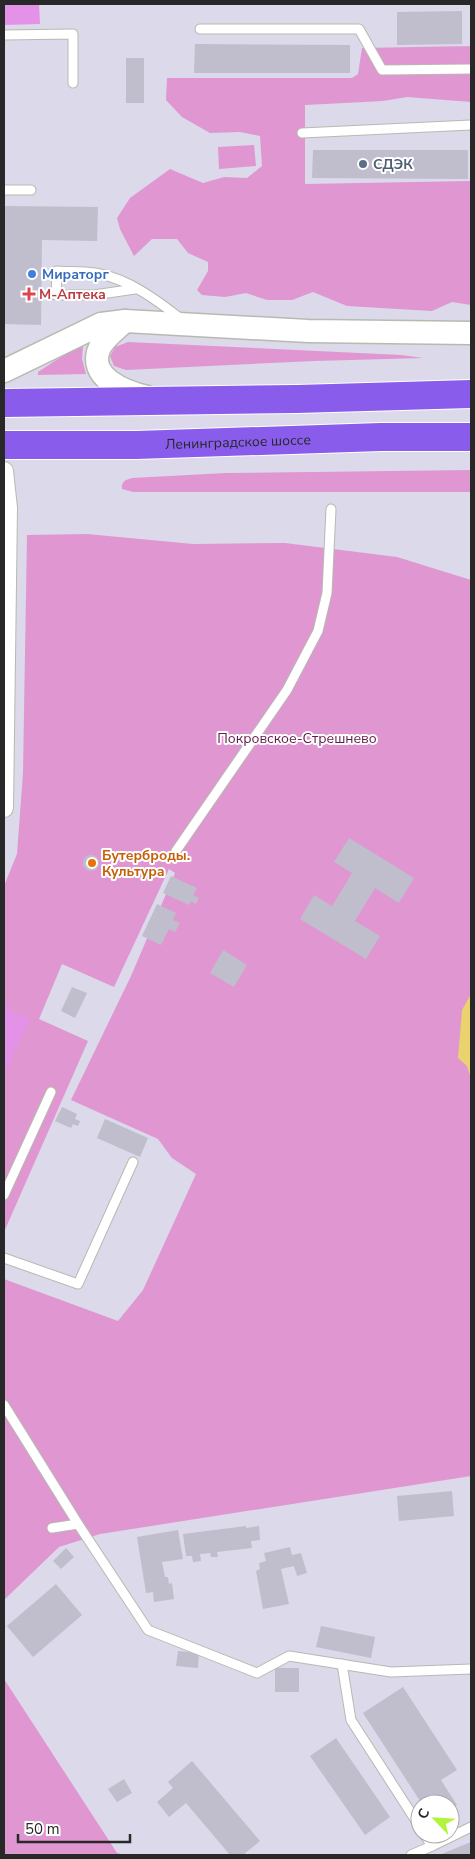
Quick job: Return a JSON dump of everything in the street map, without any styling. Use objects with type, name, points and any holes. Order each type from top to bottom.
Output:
[{"type":"main road","points":[[4,403],[471,394]]},
{"type":"main road","name":"Ленинградское шоссе","points":[[4,445],[136,445],[381,437],[471,438]]},
{"type":"street","points":[[126,321],[108,336],[100,347],[98,356],[99,366],[111,384],[132,394],[165,401]]},
{"type":"street","points":[[4,371],[101,324],[126,321],[308,331],[471,333]]},
{"type":"street","points":[[4,471],[7,494],[4,808]]},
{"type":"lane","points":[[200,29],[360,29],[382,70],[471,70]]},
{"type":"lane","points":[[4,35],[74,34],[73,83]]},
{"type":"lane","points":[[302,133],[471,125]]},
{"type":"lane","points":[[4,190],[31,190]]},
{"type":"lane","points":[[135,289],[94,295],[56,295],[57,271],[100,274],[117,279],[135,289],[160,303],[188,324]]},
{"type":"lane","points":[[176,851],[287,690],[318,631],[327,593],[331,509]]},
{"type":"lane","points":[[4,1196],[51,1092]]},
{"type":"lane","points":[[4,1258],[78,1284],[133,1162]]},
{"type":"lane","points":[[4,1405],[78,1524],[148,1630],[257,1673],[289,1656],[391,1672],[471,1669]]},
{"type":"lane","points":[[52,1528],[78,1524]]},
{"type":"lane","points":[[342,1664],[351,1720],[410,1811]]},
{"type":"lane","points":[[411,1855],[471,1827]]},
{"type":"green space","points":[[471,46],[471,102],[407,97],[383,101],[305,105],[305,184],[471,181],[471,305],[452,302],[432,311],[347,306],[313,292],[292,300],[267,300],[246,293],[225,297],[202,295],[197,290],[208,271],[208,262],[188,253],[177,239],[152,239],[134,256],[120,229],[117,218],[130,198],[170,169],[203,183],[224,177],[247,178],[262,166],[260,136],[240,132],[210,133],[182,117],[166,100],[167,78],[352,78],[358,74],[362,48]]},
{"type":"green space","points":[[254,145],[256,166],[219,169],[218,147]]},
{"type":"green space","points":[[128,342],[401,355],[423,358],[126,370],[114,366],[110,356],[115,347]]},
{"type":"green space","points":[[82,343],[82,359],[86,374],[38,375],[38,372]]},
{"type":"green space","points":[[471,470],[471,492],[133,492],[122,489],[123,483],[132,478],[226,473]]},
{"type":"green space","name":"Покровское-Стрешнево","points":[[87,534],[193,544],[285,543],[397,557],[471,580],[471,1476],[100,1534],[59,1547],[4,1600],[4,1279],[118,1321],[143,1290],[196,1174],[172,1158],[158,1139],[71,1100],[131,976],[175,873],[169,869],[114,987],[62,964],[39,1019],[88,1041],[4,1232],[4,886],[17,854],[23,773],[27,535]]},
{"type":"green space","points":[[4,1679],[117,1853],[126,1855],[4,1855]]},
{"type":"shaded area","points":[[4,4],[39,4],[40,24],[4,25]]},
{"type":"shaded area","points":[[471,994],[471,1079],[467,1066],[458,1058],[462,1010]]},
{"type":"shaded area","points":[[4,1003],[8,1005],[10,1011],[30,1019],[4,1075]]},
{"type":"building","points":[[462,11],[462,44],[397,45],[397,12]]},
{"type":"building","points":[[195,44],[350,45],[350,73],[194,73]]},
{"type":"building","points":[[126,58],[144,58],[144,103],[126,103]]},
{"type":"building","points":[[313,150],[468,150],[468,179],[312,178]]},
{"type":"building","points":[[4,206],[98,207],[97,241],[42,240],[41,325],[4,324]]},
{"type":"building","points":[[349,838],[414,878],[399,903],[375,888],[355,921],[380,936],[366,959],[300,919],[314,895],[332,906],[352,873],[334,862]]},
{"type":"building","points":[[91,855],[99,863],[91,871],[83,863]]},
{"type":"building","points":[[171,876],[197,888],[193,895],[199,898],[196,904],[191,901],[189,905],[163,893]]},
{"type":"building","points":[[157,904],[176,913],[173,920],[180,923],[175,932],[169,929],[161,945],[142,936]]},
{"type":"building","points":[[223,950],[247,965],[234,987],[210,973]]},
{"type":"building","points":[[72,987],[87,993],[75,1018],[61,1011]]},
{"type":"building","points":[[62,1107],[77,1114],[75,1119],[80,1121],[78,1126],[73,1124],[71,1128],[55,1121]]},
{"type":"building","points":[[105,1119],[148,1138],[140,1157],[97,1138]]},
{"type":"building","points":[[452,1491],[454,1516],[399,1521],[397,1496]]},
{"type":"building","points":[[246,1526],[246,1528],[259,1526],[260,1540],[251,1541],[252,1548],[217,1552],[218,1557],[211,1557],[210,1553],[200,1554],[201,1561],[193,1562],[192,1556],[186,1556],[183,1534]]},
{"type":"building","points":[[178,1530],[183,1559],[162,1562],[165,1577],[168,1577],[169,1584],[172,1583],[174,1599],[154,1602],[153,1592],[146,1593],[137,1537]]},
{"type":"building","points":[[290,1547],[292,1555],[301,1553],[307,1573],[297,1576],[294,1566],[281,1569],[289,1604],[263,1609],[256,1571],[260,1569],[259,1563],[266,1561],[264,1553]]},
{"type":"building","points":[[66,1548],[74,1557],[61,1569],[53,1561]]},
{"type":"building","points":[[56,1584],[82,1615],[33,1657],[7,1626]]},
{"type":"building","points":[[321,1626],[375,1637],[371,1658],[316,1647]]},
{"type":"building","points":[[178,1651],[199,1653],[198,1668],[176,1666]]},
{"type":"building","points":[[275,1668],[299,1668],[299,1692],[275,1692]]},
{"type":"building","points":[[403,1687],[457,1770],[441,1780],[450,1794],[416,1794],[363,1713]]},
{"type":"building","points":[[336,1738],[390,1817],[365,1835],[310,1756]]},
{"type":"building","points":[[192,1761],[260,1841],[243,1855],[230,1855],[186,1803],[169,1817],[157,1802],[173,1788],[168,1782]]},
{"type":"building","points":[[124,1779],[132,1793],[117,1802],[108,1789]]},
{"type":"building","points":[[471,1842],[471,1855],[439,1855]]},
{"type":"place","name":"СДЭК","points":[[363,164]]},
{"type":"place","name":"Мираторг","points":[[32,274]]},
{"type":"place","name":"М-Аптека","points":[[29,294]]},
{"type":"place","name":"Бутерброды. Культура","points":[[92,863]]}]
